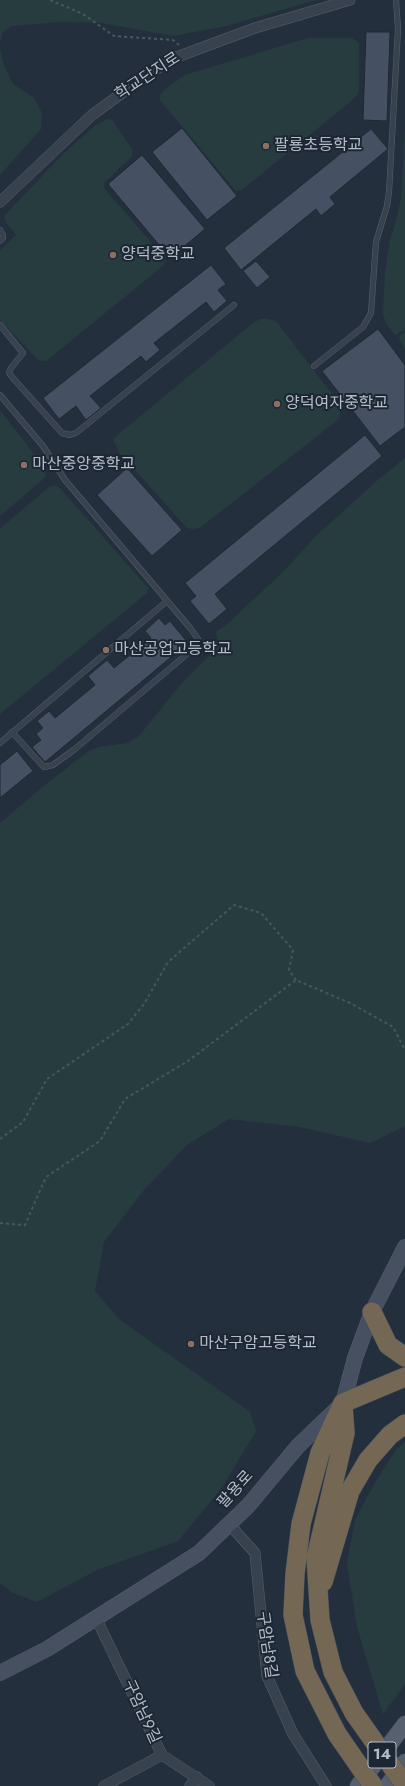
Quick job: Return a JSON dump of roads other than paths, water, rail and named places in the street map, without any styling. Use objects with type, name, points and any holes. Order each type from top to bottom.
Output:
[{"type":"highway","points":[[372,1312],[388,1345],[405,1357]]},
{"type":"highway","points":[[373,1786],[337,1734],[305,1671],[293,1615],[295,1574],[301,1524],[320,1453],[343,1403],[405,1377]]},
{"type":"highway","points":[[343,1403],[345,1433],[316,1558],[320,1620],[333,1672],[354,1713],[405,1785]]},
{"type":"highway","points":[[318,1599],[350,1491],[368,1460],[390,1435],[405,1424]]},
{"type":"main road","points":[[343,1403],[355,1358],[372,1312],[405,1247]]},
{"type":"main road","name":"팔용로","points":[[0,1674],[47,1649],[199,1553],[248,1506],[298,1446],[343,1403]]},
{"type":"main road","name":"14","points":[[358,1786],[405,1724]]},
{"type":"main road","name":"14","points":[[387,1786],[405,1762]]},
{"type":"street","name":"학교단지로","points":[[0,202],[92,115],[156,68],[187,52],[255,28],[350,0]]},
{"type":"street","name":"구암남8길","points":[[229,1524],[255,1553],[267,1676],[293,1734],[326,1786]]},
{"type":"street","name":"구암남9길","points":[[96,1618],[162,1755],[209,1786]]},
{"type":"street","points":[[104,1786],[162,1755]]},
{"type":"street","points":[[190,1786],[196,1777]]},
{"type":"lane","points":[[314,366],[363,327],[371,313],[376,242],[387,206],[389,192],[398,29],[396,0]]},
{"type":"lane","points":[[0,230],[3,235],[3,238],[0,240]]},
{"type":"lane","points":[[0,325],[23,353],[10,368],[9,373],[62,433],[70,435],[76,433],[234,305]]},
{"type":"lane","points":[[0,395],[43,446],[65,480],[198,639],[198,643],[188,654],[75,749],[53,765],[44,766],[41,764],[12,732]]},
{"type":"lane","points":[[0,742],[167,601]]},
{"type":"place","name":"팔룡초등학교","points":[[266,146]]},
{"type":"place","name":"양덕중학교","points":[[113,255]]},
{"type":"place","name":"양덕여자중학교","points":[[277,404]]},
{"type":"place","name":"마산중앙중학교","points":[[24,465]]},
{"type":"place","name":"마산공업고등학교","points":[[106,650]]},
{"type":"place","name":"마산구암고등학교","points":[[191,1344]]}]
